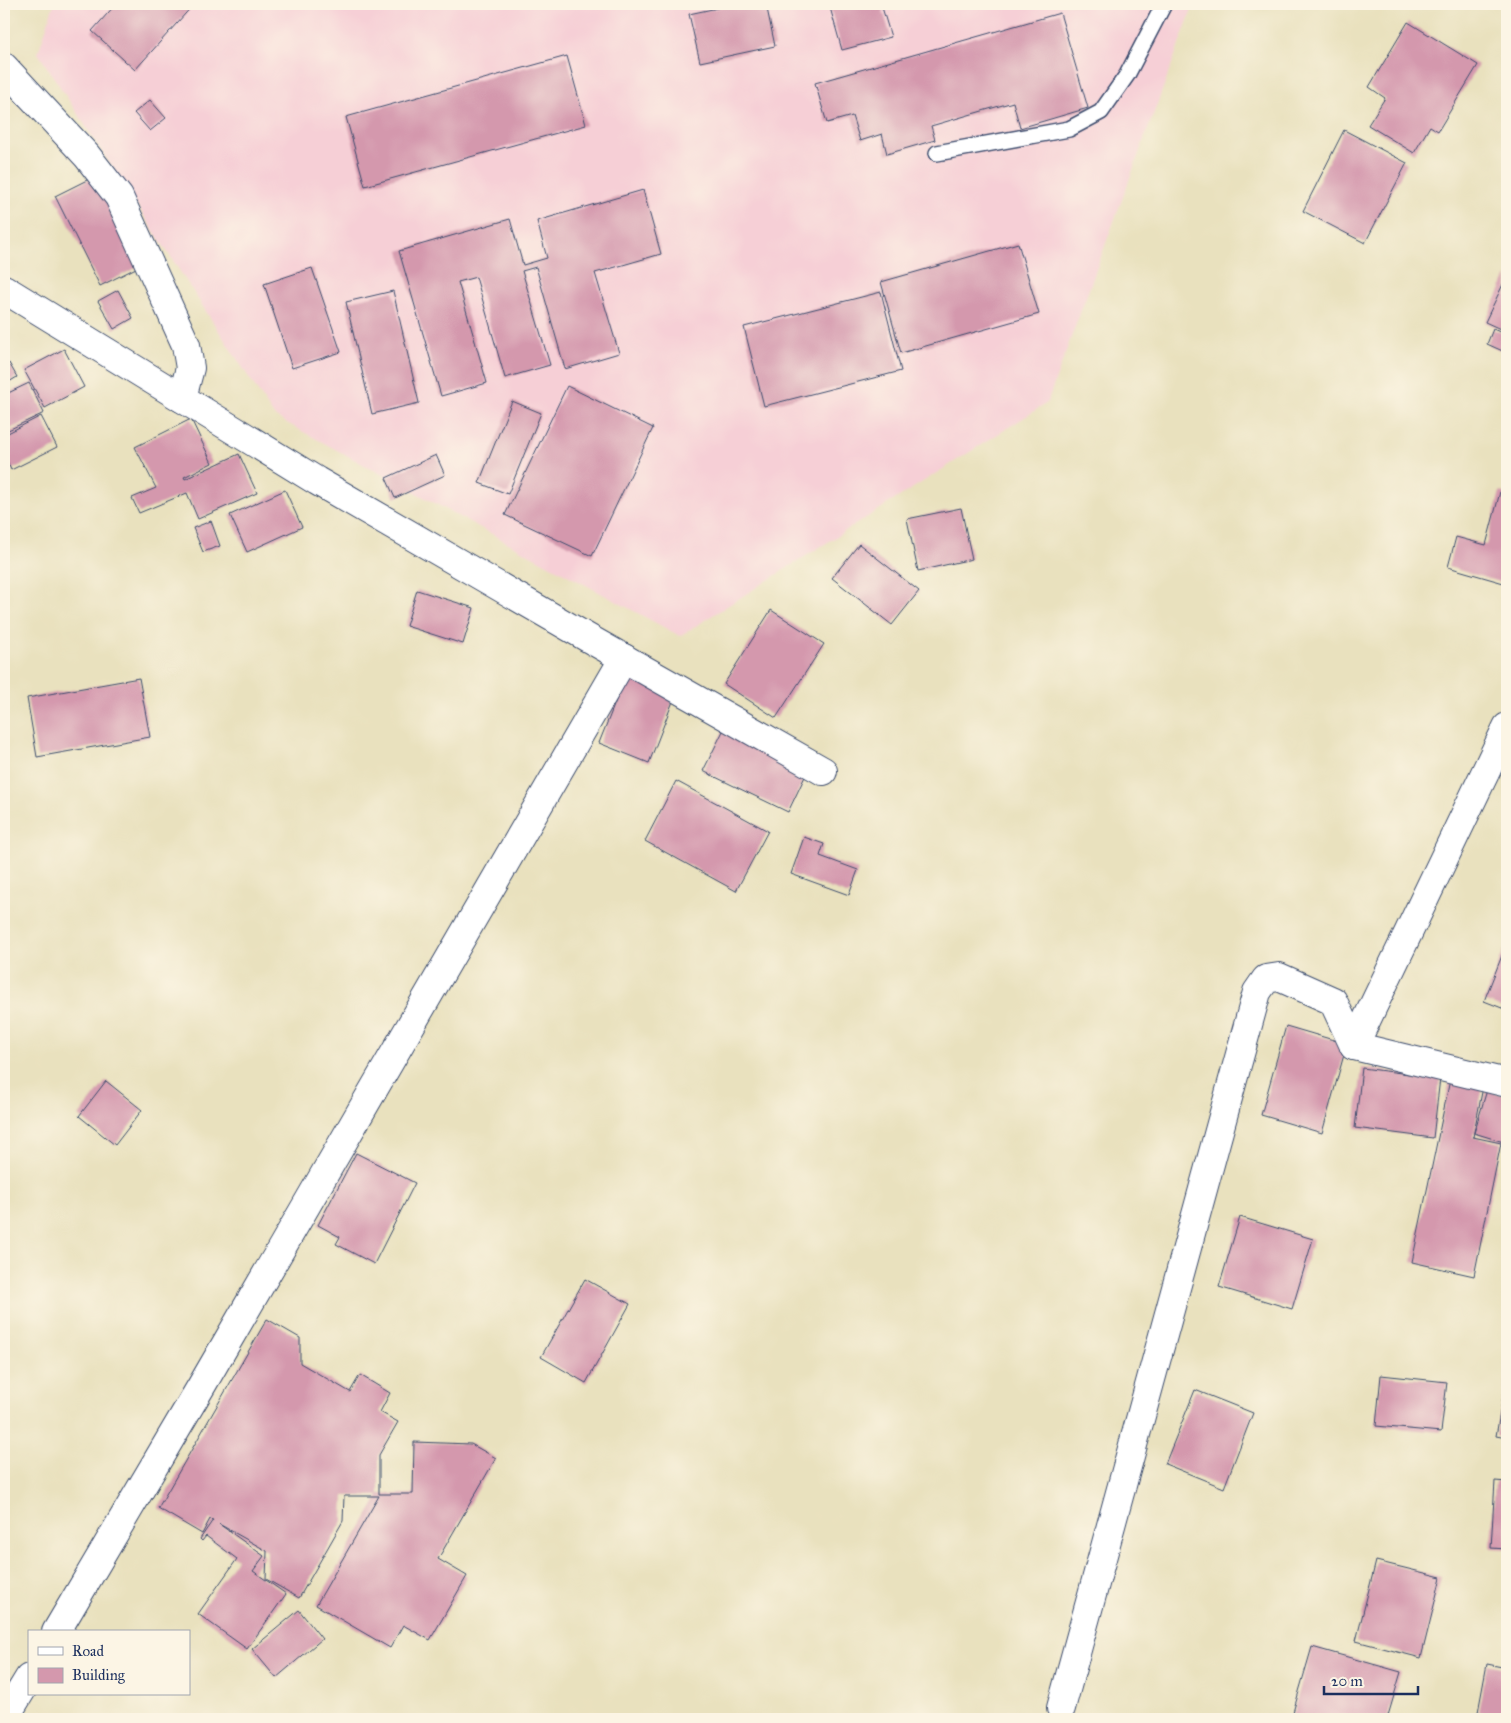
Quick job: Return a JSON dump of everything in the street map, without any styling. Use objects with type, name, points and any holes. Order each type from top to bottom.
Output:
[{"type":"street","points":[[4,67],[87,156],[119,197],[186,346],[190,368],[182,398]]},
{"type":"street","points":[[4,289],[317,481],[823,771]]},
{"type":"street","points":[[57,1630],[202,1385],[624,658]]},
{"type":"street","points":[[1354,1046],[1507,727]]},
{"type":"street","points":[[1061,1708],[1257,992],[1266,979],[1279,977],[1332,1001],[1354,1046],[1507,1084]]},
{"type":"street","points":[[4,1719],[28,1680]]},
{"type":"lane","points":[[937,153],[1069,129],[1101,112],[1127,75],[1164,4]]},
{"type":"shaded area","points":[[54,4],[1194,4],[1047,403],[680,636],[274,416],[38,53]]},
{"type":"building","points":[[116,4],[194,4],[135,70],[92,31]]},
{"type":"building","points":[[736,4],[766,4],[775,46],[700,62],[689,14]]},
{"type":"building","points":[[829,4],[881,4],[891,37],[842,50]]},
{"type":"building","points":[[1060,13],[1088,108],[1020,128],[1013,102],[931,126],[935,140],[887,154],[882,134],[860,141],[852,116],[827,123],[815,83]]},
{"type":"building","points":[[1408,22],[1478,65],[1438,131],[1430,126],[1414,153],[1368,125],[1385,98],[1369,87]]},
{"type":"building","points":[[567,56],[586,125],[365,186],[346,117]]},
{"type":"building","points":[[150,100],[166,118],[150,131],[134,113]]},
{"type":"building","points":[[1344,130],[1407,163],[1365,243],[1303,211]]},
{"type":"building","points":[[99,174],[144,264],[100,286],[55,196]]},
{"type":"building","points":[[643,190],[661,254],[595,273],[619,353],[565,369],[536,267],[522,271],[550,365],[505,378],[476,277],[458,282],[487,383],[441,396],[399,251],[510,219],[523,265],[547,258],[537,221]]},
{"type":"building","points":[[1018,243],[1039,314],[901,353],[881,282]]},
{"type":"building","points":[[312,268],[341,352],[292,368],[264,284]]},
{"type":"building","points":[[1507,276],[1507,332],[1485,322]]},
{"type":"building","points":[[118,290],[133,318],[114,329],[98,301]]},
{"type":"building","points":[[393,291],[419,403],[372,414],[346,302]]},
{"type":"building","points":[[881,292],[901,371],[764,406],[744,327]]},
{"type":"building","points":[[1493,329],[1507,335],[1507,353],[1487,344]]},
{"type":"building","points":[[64,349],[84,387],[45,408],[24,370]]},
{"type":"building","points":[[9,363],[17,377],[4,385],[4,366]]},
{"type":"building","points":[[29,383],[44,413],[4,432],[4,395]]},
{"type":"building","points":[[567,386],[653,428],[592,556],[505,515]]},
{"type":"building","points":[[512,401],[541,413],[508,494],[479,483]]},
{"type":"building","points":[[41,416],[57,447],[11,470],[4,454],[4,435]]},
{"type":"building","points":[[191,419],[212,463],[184,477],[185,479],[239,454],[257,493],[198,519],[187,493],[139,513],[132,498],[156,488],[135,447]]},
{"type":"building","points":[[436,455],[445,475],[395,498],[386,478]]},
{"type":"building","points":[[285,490],[302,527],[247,552],[230,515]]},
{"type":"building","points":[[1500,492],[1507,494],[1507,584],[1448,567],[1456,537],[1486,545]]},
{"type":"building","points":[[961,508],[972,559],[918,571],[907,519]]},
{"type":"building","points":[[211,521],[220,546],[203,552],[193,528]]},
{"type":"building","points":[[859,544],[919,591],[892,625],[832,578]]},
{"type":"building","points":[[417,590],[474,608],[463,644],[406,626]]},
{"type":"building","points":[[771,610],[824,644],[776,718],[724,684]]},
{"type":"building","points":[[633,658],[682,678],[649,763],[599,743]]},
{"type":"building","points":[[139,678],[150,737],[37,757],[27,698]]},
{"type":"building","points":[[726,725],[810,766],[788,812],[703,771]]},
{"type":"building","points":[[676,781],[768,831],[736,891],[645,841]]},
{"type":"building","points":[[804,837],[824,844],[820,856],[858,870],[849,895],[791,874]]},
{"type":"building","points":[[1507,943],[1507,1010],[1484,1001]]},
{"type":"building","points":[[1286,1026],[1347,1044],[1322,1133],[1261,1115]]},
{"type":"building","points":[[1362,1068],[1440,1078],[1433,1138],[1355,1128]]},
{"type":"building","points":[[1451,1075],[1484,1082],[1473,1137],[1501,1143],[1474,1276],[1412,1262]]},
{"type":"building","points":[[106,1081],[142,1110],[115,1145],[79,1116]]},
{"type":"building","points":[[1487,1090],[1507,1096],[1507,1143],[1474,1133]]},
{"type":"building","points":[[356,1153],[415,1183],[374,1264],[336,1244],[340,1237],[318,1225]]},
{"type":"building","points":[[1240,1217],[1313,1239],[1292,1309],[1219,1287]]},
{"type":"building","points":[[585,1279],[630,1304],[586,1383],[541,1357]]},
{"type":"building","points":[[267,1319],[300,1338],[300,1363],[350,1392],[360,1375],[390,1393],[380,1412],[398,1422],[379,1455],[379,1494],[413,1494],[414,1442],[471,1444],[496,1458],[438,1559],[467,1576],[430,1640],[403,1625],[390,1648],[316,1605],[379,1496],[344,1496],[343,1521],[299,1598],[266,1579],[267,1551],[219,1524],[264,1556],[253,1571],[286,1594],[247,1649],[198,1614],[237,1559],[206,1536],[202,1541],[200,1539],[213,1520],[210,1519],[202,1534],[158,1508]]},
{"type":"building","points":[[1381,1375],[1447,1382],[1441,1432],[1376,1426]]},
{"type":"building","points":[[1507,1380],[1507,1438],[1496,1436]]},
{"type":"building","points":[[1195,1390],[1253,1413],[1224,1488],[1165,1464]]},
{"type":"building","points":[[1495,1481],[1507,1482],[1507,1549],[1491,1548]]},
{"type":"building","points":[[1376,1561],[1441,1577],[1421,1658],[1356,1641]]},
{"type":"building","points":[[299,1610],[322,1639],[276,1678],[252,1649]]},
{"type":"building","points":[[1312,1647],[1401,1672],[1387,1719],[1357,1719],[1342,1715],[1340,1719],[1291,1719]]},
{"type":"building","points":[[1487,1664],[1507,1668],[1507,1695],[1503,1717],[1478,1712]]}]
